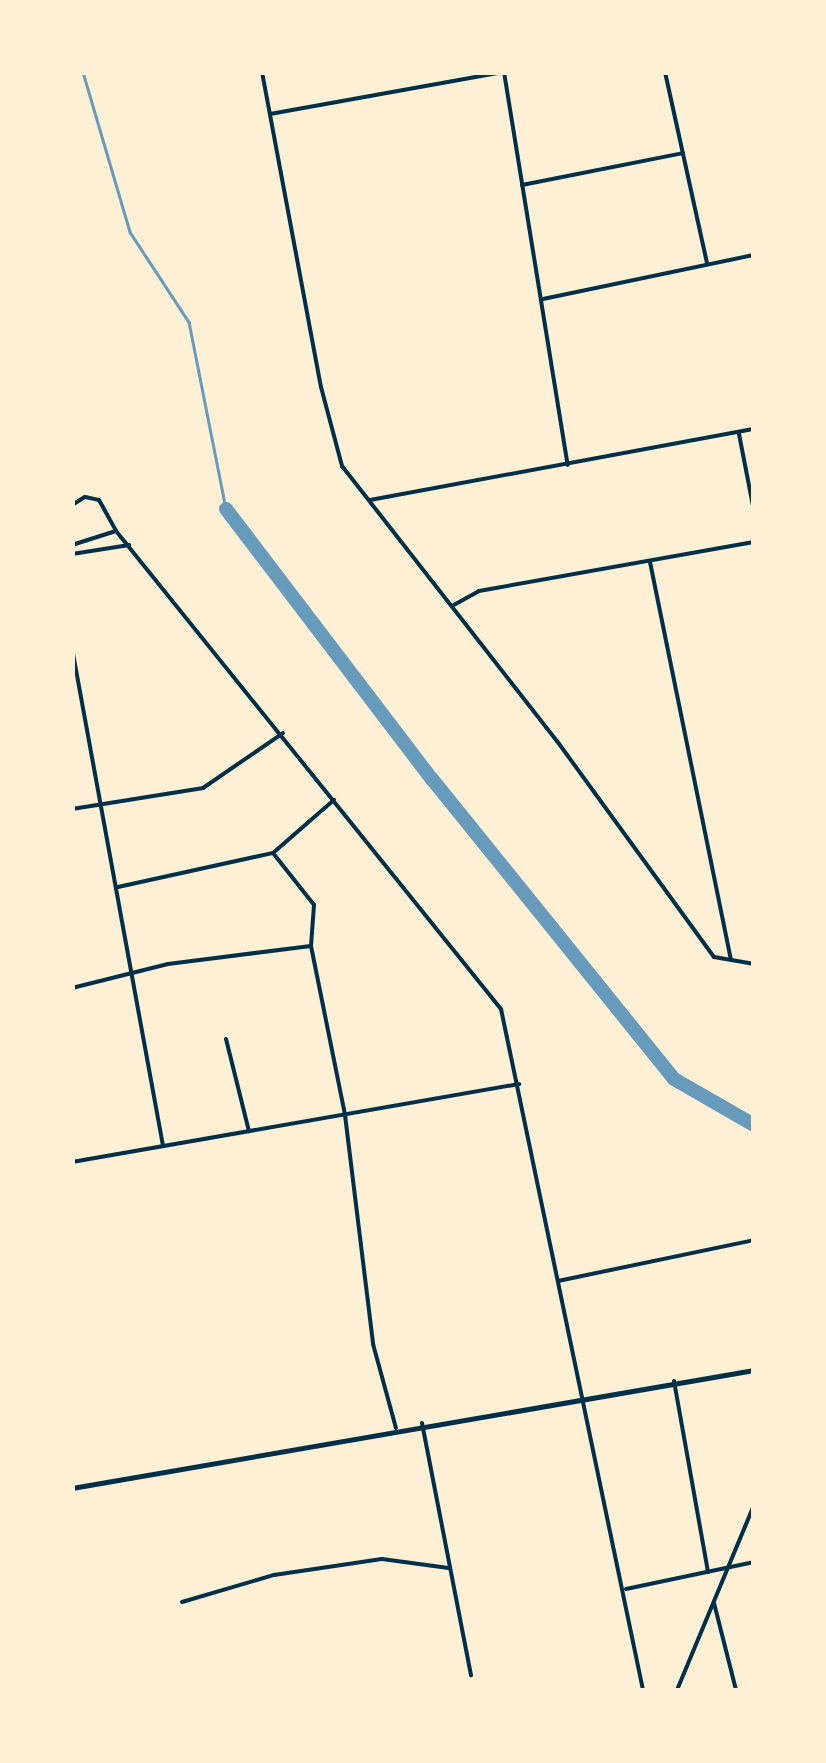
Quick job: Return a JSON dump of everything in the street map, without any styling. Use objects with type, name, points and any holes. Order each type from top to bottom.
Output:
[{"type":"street","points":[[262,72],[321,387],[342,466],[452,606],[714,957],[754,964]]},
{"type":"street","points":[[270,114],[504,72],[568,465]]},
{"type":"street","points":[[666,72],[707,265]]},
{"type":"street","points":[[522,185],[683,153]]},
{"type":"street","points":[[541,299],[754,254]]},
{"type":"street","points":[[370,500],[754,429]]},
{"type":"street","points":[[739,434],[754,511]]},
{"type":"street","points":[[72,505],[84,497],[99,500],[116,531],[283,733],[502,1010],[556,1281],[626,1589],[643,1690]]},
{"type":"street","points":[[72,546],[116,531]]},
{"type":"street","points":[[452,606],[479,592],[754,542]]},
{"type":"street","points":[[72,554],[129,545]]},
{"type":"street","points":[[650,562],[731,962]]},
{"type":"street","points":[[72,648],[163,1146]]},
{"type":"street","points":[[72,809],[203,788],[283,733]]},
{"type":"street","points":[[118,887],[273,853],[335,799]]},
{"type":"street","points":[[273,853],[314,905],[311,946],[345,1115],[373,1344],[396,1428]]},
{"type":"street","points":[[72,988],[134,977],[168,964],[311,946]]},
{"type":"street","points":[[226,1039],[249,1130]]},
{"type":"street","points":[[72,1162],[519,1084]]},
{"type":"street","points":[[556,1281],[754,1240]]},
{"type":"street","points":[[72,1488],[422,1422],[754,1370]]},
{"type":"street","points":[[674,1381],[708,1572]]},
{"type":"street","points":[[422,1422],[471,1675]]},
{"type":"street","points":[[676,1690],[754,1504]]},
{"type":"street","points":[[182,1602],[343,1564],[382,1559],[448,1568]]},
{"type":"street","points":[[626,1589],[754,1562]]},
{"type":"street","points":[[714,1602],[736,1690]]},
{"type":"waterway","points":[[83,72],[130,232],[189,322],[226,509]]},
{"type":"waterway","points":[[226,509],[432,779],[674,1079],[754,1125]]}]
